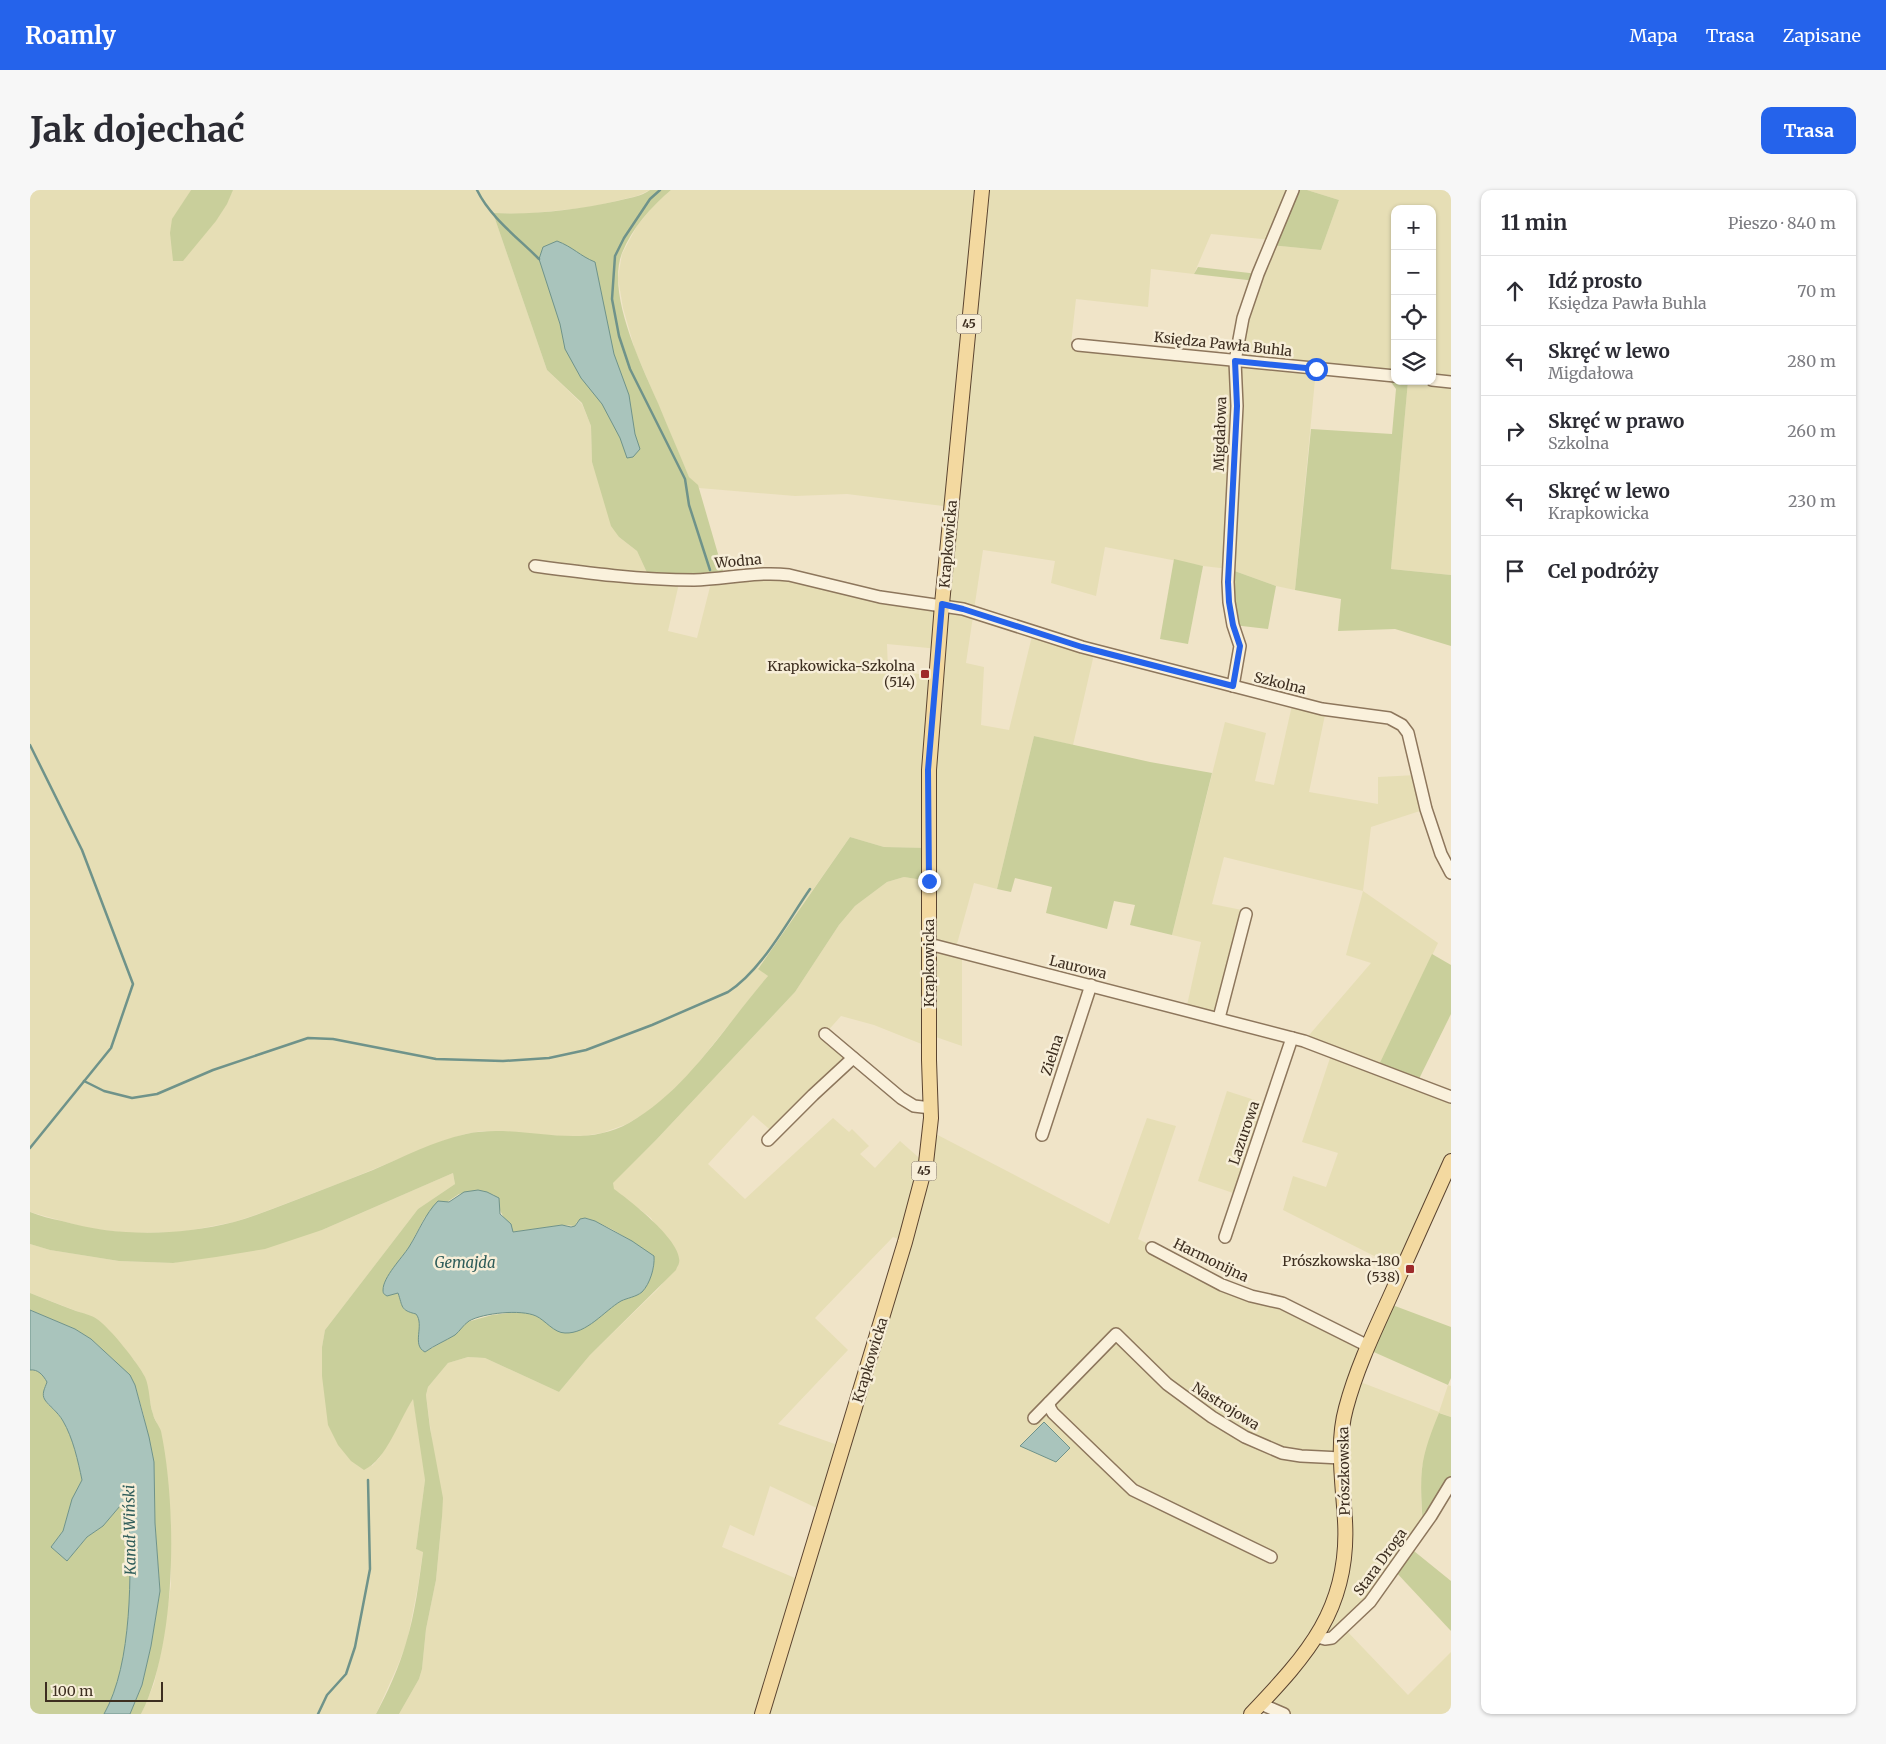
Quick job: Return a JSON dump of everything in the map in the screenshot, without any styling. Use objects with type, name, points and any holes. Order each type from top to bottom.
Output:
[{"type":"main road","name":"Krapkowicka","points":[[762,1714],[905,1242],[926,1163],[929,1144],[931,1108],[928,770],[982,190]]},
{"type":"main road","name":"Prószkowska","points":[[1256,1709],[1298,1662],[1317,1637],[1335,1598],[1343,1565],[1345,1522],[1341,1458],[1342,1426],[1345,1410],[1351,1388],[1368,1346],[1451,1160]]},
{"type":"street","name":"Migdałowa","points":[[1233,686],[1240,646],[1233,625],[1228,582],[1237,406],[1235,361],[1243,318],[1258,274],[1293,190]]},
{"type":"street","name":"Księdza Pawła Buhla","points":[[1078,345],[1391,376]]},
{"type":"street","points":[[1436,380],[1451,382]]},
{"type":"street","name":"Wodna","points":[[535,566],[640,577],[694,580],[775,573],[880,597],[942,604]]},
{"type":"street","name":"Szkolna","points":[[942,604],[1082,647],[1322,709],[1388,718],[1402,724],[1408,733],[1413,748],[1426,809],[1441,854],[1451,872]]},
{"type":"street","points":[[1219,1018],[1246,914]]},
{"type":"street","name":"Laurowa","points":[[929,944],[1292,1038],[1451,1097]]},
{"type":"street","name":"Zielna","points":[[1042,1135],[1091,985]]},
{"type":"street","points":[[825,1034],[914,1106],[931,1108]]},
{"type":"street","name":"Lazurowa","points":[[1225,1237],[1292,1038]]},
{"type":"street","points":[[768,1140],[853,1058]]},
{"type":"street","name":"Harmonijna","points":[[1152,1248],[1222,1285],[1251,1296],[1282,1303],[1368,1346]]},
{"type":"street","name":"Nastrojowa","points":[[1049,1403],[1116,1334],[1167,1384],[1212,1417],[1245,1437],[1282,1453],[1341,1458]]},
{"type":"street","points":[[1034,1418],[1049,1403]]},
{"type":"street","points":[[1049,1403],[1053,1413],[1133,1490],[1271,1557]]},
{"type":"street","name":"Stara Droga","points":[[1317,1637],[1332,1638],[1370,1602],[1431,1516],[1451,1483]]},
{"type":"street","points":[[1256,1709],[1284,1714]]},
{"type":"shaded area","points":[[30,190],[191,190],[173,219],[231,193],[233,190],[650,190],[637,196],[591,207],[525,214],[493,213],[547,370],[582,404],[591,426],[592,462],[619,537],[637,551],[649,577],[680,579],[668,631],[697,638],[712,579],[775,573],[942,604],[951,507],[847,494],[795,496],[699,488],[689,477],[635,350],[623,308],[618,278],[622,254],[637,226],[654,205],[671,190],[1293,190],[1272,240],[1211,234],[1194,274],[1151,269],[1148,307],[1076,299],[1071,344],[1235,361],[1270,245],[1321,250],[1339,200],[1307,190],[1451,190],[1451,575],[1391,569],[1408,385],[1436,385],[1436,205],[1391,205],[1391,376],[1316,369],[1295,590],[1276,586],[1229,569],[1203,566],[1105,547],[1096,596],[1051,583],[1055,561],[983,550],[966,663],[984,667],[981,725],[1009,730],[1033,632],[1095,650],[1073,745],[1034,736],[997,889],[974,883],[955,951],[962,953],[962,1046],[930,1035],[929,1047],[874,1025],[841,1016],[825,1034],[850,1055],[775,1134],[753,1115],[708,1164],[745,1199],[833,1118],[849,1132],[852,1129],[869,1146],[860,1154],[875,1168],[900,1141],[925,1163],[930,1131],[1109,1224],[1147,1118],[1176,1126],[1138,1239],[1367,1349],[1355,1380],[1439,1412],[1448,1385],[1451,1386],[1451,1417],[1440,1413],[1422,1467],[1421,1499],[1423,1528],[1344,1628],[1408,1695],[1451,1652],[1451,1714],[1284,1714],[1261,1704],[1251,1714],[399,1714],[419,1679],[422,1669],[426,1629],[436,1580],[442,1517],[426,1395],[428,1387],[448,1363],[468,1357],[485,1358],[559,1392],[590,1355],[658,1289],[679,1263],[651,1218],[613,1189],[612,1183],[656,1140],[795,992],[839,925],[855,906],[887,882],[904,877],[929,881],[929,848],[884,847],[850,837],[758,968],[768,976],[691,1072],[655,1107],[627,1124],[602,1133],[578,1137],[482,1131],[465,1134],[234,1222],[182,1232],[128,1233],[87,1228],[30,1212]],"holes":[[[887,644],[939,649],[937,677],[888,669]],[[893,1237],[912,1244],[849,1449],[778,1424],[848,1350],[815,1318]],[[770,1486],[823,1511],[802,1581],[722,1547],[730,1525],[754,1536]]]},
{"type":"shaded area","points":[[1293,701],[1326,710],[1309,792],[1378,804],[1378,777],[1417,775],[1426,809],[1371,827],[1363,891],[1224,857],[1212,904],[1247,911],[1219,1018],[1186,1010],[1201,942],[1172,935],[1225,722],[1266,733],[1255,781],[1274,785]]},
{"type":"shaded area","points":[[1363,891],[1438,943],[1378,1069],[1451,1097],[1451,1161],[1402,1270],[1283,1210],[1293,1176],[1326,1187],[1338,1153],[1302,1142],[1332,1052],[1304,1041],[1371,963],[1346,955]]},
{"type":"shaded area","points":[[1227,1091],[1270,1105],[1239,1195],[1198,1181]]},
{"type":"shaded area","points":[[453,1173],[455,1184],[418,1209],[325,1330],[322,1347],[322,1376],[372,1466],[380,1457],[413,1398],[423,1459],[425,1480],[416,1549],[423,1551],[418,1586],[407,1642],[376,1714],[141,1714],[154,1684],[171,1585],[171,1525],[167,1472],[160,1429],[153,1415],[145,1378],[134,1360],[97,1319],[30,1293],[30,1244],[50,1250],[119,1261],[173,1263],[322,1230]]},
{"type":"green space","points":[[191,190],[233,190],[216,221],[183,261],[173,261],[170,233],[172,219]]},
{"type":"green space","points":[[650,190],[671,190],[643,218],[631,235],[622,253],[618,270],[622,309],[635,350],[689,477],[698,485],[725,578],[649,577],[637,551],[619,537],[611,526],[592,462],[591,426],[582,403],[547,370],[493,213],[524,213],[571,209],[634,197]]},
{"type":"green space","points":[[1293,190],[1307,190],[1339,200],[1321,250],[1270,245]]},
{"type":"green space","points":[[1198,267],[1258,274],[1256,281],[1194,274]]},
{"type":"green space","points":[[1393,385],[1408,385],[1391,569],[1451,575],[1451,646],[1395,629],[1338,631],[1341,599],[1295,590],[1311,429],[1392,434],[1396,389]]},
{"type":"green space","points":[[1174,559],[1203,566],[1188,644],[1160,639]]},
{"type":"green space","points":[[1229,569],[1276,586],[1268,629],[1233,625]]},
{"type":"green space","points":[[1034,736],[1150,762],[1212,773],[1172,935],[1130,925],[1135,905],[1114,901],[1107,929],[1046,913],[1052,887],[1015,878],[1011,892],[997,889]]},
{"type":"green space","points":[[850,837],[884,847],[929,848],[929,881],[904,877],[887,882],[855,906],[839,925],[795,992],[613,1183],[614,1189],[654,1222],[673,1244],[678,1254],[679,1263],[676,1270],[590,1355],[559,1392],[485,1358],[468,1357],[448,1363],[428,1387],[426,1395],[430,1428],[443,1498],[436,1580],[426,1629],[422,1669],[419,1679],[399,1714],[376,1714],[400,1661],[414,1609],[423,1552],[416,1549],[425,1480],[413,1399],[386,1448],[372,1465],[364,1470],[351,1461],[338,1445],[328,1425],[322,1376],[322,1347],[325,1330],[418,1209],[455,1184],[453,1173],[322,1230],[265,1249],[173,1263],[119,1261],[50,1250],[30,1244],[30,1212],[83,1226],[126,1232],[169,1232],[213,1227],[254,1216],[373,1170],[430,1145],[466,1134],[486,1131],[507,1131],[569,1136],[590,1135],[610,1131],[629,1123],[650,1109],[687,1075],[768,976],[758,969]],"holes":[[[478,1190],[494,1195],[502,1214],[513,1232],[562,1225],[575,1226],[577,1222],[586,1218],[604,1225],[629,1239],[653,1256],[654,1267],[642,1291],[620,1301],[582,1329],[555,1329],[544,1320],[527,1312],[492,1315],[467,1322],[456,1334],[425,1352],[419,1332],[420,1318],[405,1309],[398,1293],[393,1294],[386,1280],[408,1249],[425,1217],[459,1194]]]},
{"type":"green space","points":[[1432,954],[1451,965],[1451,1014],[1416,1085],[1377,1069]]},
{"type":"green space","points":[[30,1293],[92,1316],[109,1330],[145,1377],[154,1416],[161,1431],[170,1498],[170,1575],[162,1651],[153,1685],[141,1714],[130,1714],[142,1685],[151,1646],[160,1591],[155,1523],[154,1462],[143,1413],[135,1385],[115,1361],[91,1339],[75,1329],[30,1310]]},
{"type":"green space","points":[[1387,1303],[1451,1327],[1451,1378],[1448,1385],[1367,1349]]},
{"type":"green space","points":[[30,1370],[40,1373],[47,1382],[43,1396],[67,1428],[75,1450],[82,1480],[69,1510],[63,1531],[51,1547],[67,1561],[87,1537],[103,1526],[120,1506],[126,1508],[129,1514],[130,1589],[125,1644],[113,1693],[104,1714],[30,1714]]},
{"type":"green space","points":[[1439,1413],[1451,1417],[1451,1489],[1423,1528],[1422,1469],[1426,1447]]},
{"type":"green space","points":[[1409,1547],[1451,1581],[1451,1631],[1394,1570]]},
{"type":"water","points":[[557,241],[595,262],[614,354],[629,395],[635,434],[640,449],[633,457],[627,458],[620,438],[602,404],[581,378],[565,349],[560,324],[539,259],[543,247]]},
{"type":"water","name":"Gemajda","points":[[478,1190],[499,1198],[500,1214],[511,1224],[513,1232],[562,1225],[571,1227],[575,1226],[580,1219],[585,1218],[595,1221],[632,1241],[654,1256],[650,1280],[640,1294],[621,1301],[581,1330],[565,1333],[557,1331],[536,1316],[529,1314],[512,1312],[492,1314],[469,1321],[455,1335],[425,1352],[419,1345],[419,1324],[416,1314],[405,1309],[398,1293],[387,1296],[384,1294],[384,1285],[389,1274],[409,1247],[433,1206],[438,1201],[449,1202],[464,1192]]},
{"type":"water","name":"Kanał Wiński","points":[[30,1310],[75,1329],[91,1339],[130,1375],[135,1385],[149,1437],[154,1462],[155,1523],[160,1591],[151,1646],[142,1685],[130,1714],[104,1714],[113,1693],[125,1644],[130,1589],[129,1514],[126,1508],[120,1506],[103,1526],[87,1537],[67,1561],[51,1547],[63,1531],[72,1499],[82,1480],[75,1450],[67,1428],[43,1396],[47,1382],[40,1373],[30,1370]]},
{"type":"water","points":[[1044,1422],[1070,1448],[1056,1462],[1020,1446]]},
{"type":"waterway","points":[[477,190],[497,218],[539,259]]},
{"type":"waterway","points":[[660,190],[650,199],[624,238],[615,256],[612,299],[619,336],[630,369],[685,479],[689,505],[710,570]]},
{"type":"waterway","points":[[30,745],[82,850],[133,984],[111,1048],[30,1148]]},
{"type":"waterway","points":[[84,1081],[104,1091],[132,1098],[157,1094],[213,1070],[308,1038],[333,1039],[436,1059],[503,1061],[549,1058],[586,1050],[652,1025],[728,992],[740,983],[763,958],[810,889]]},
{"type":"waterway","points":[[318,1714],[327,1695],[346,1674],[355,1647],[370,1569],[368,1480]]},
{"type":"place","name":"Krapkowicka-Szkolna (514)","points":[[925,674]]},
{"type":"place","name":"Prószkowska-180 (538)","points":[[1410,1269]]},
{"type":"route","points":[[929,881],[928,770],[942,604],[1082,647],[1233,686],[1240,655],[1240,646],[1233,625],[1229,602],[1228,582],[1237,406],[1235,361],[1316,369]]}]
